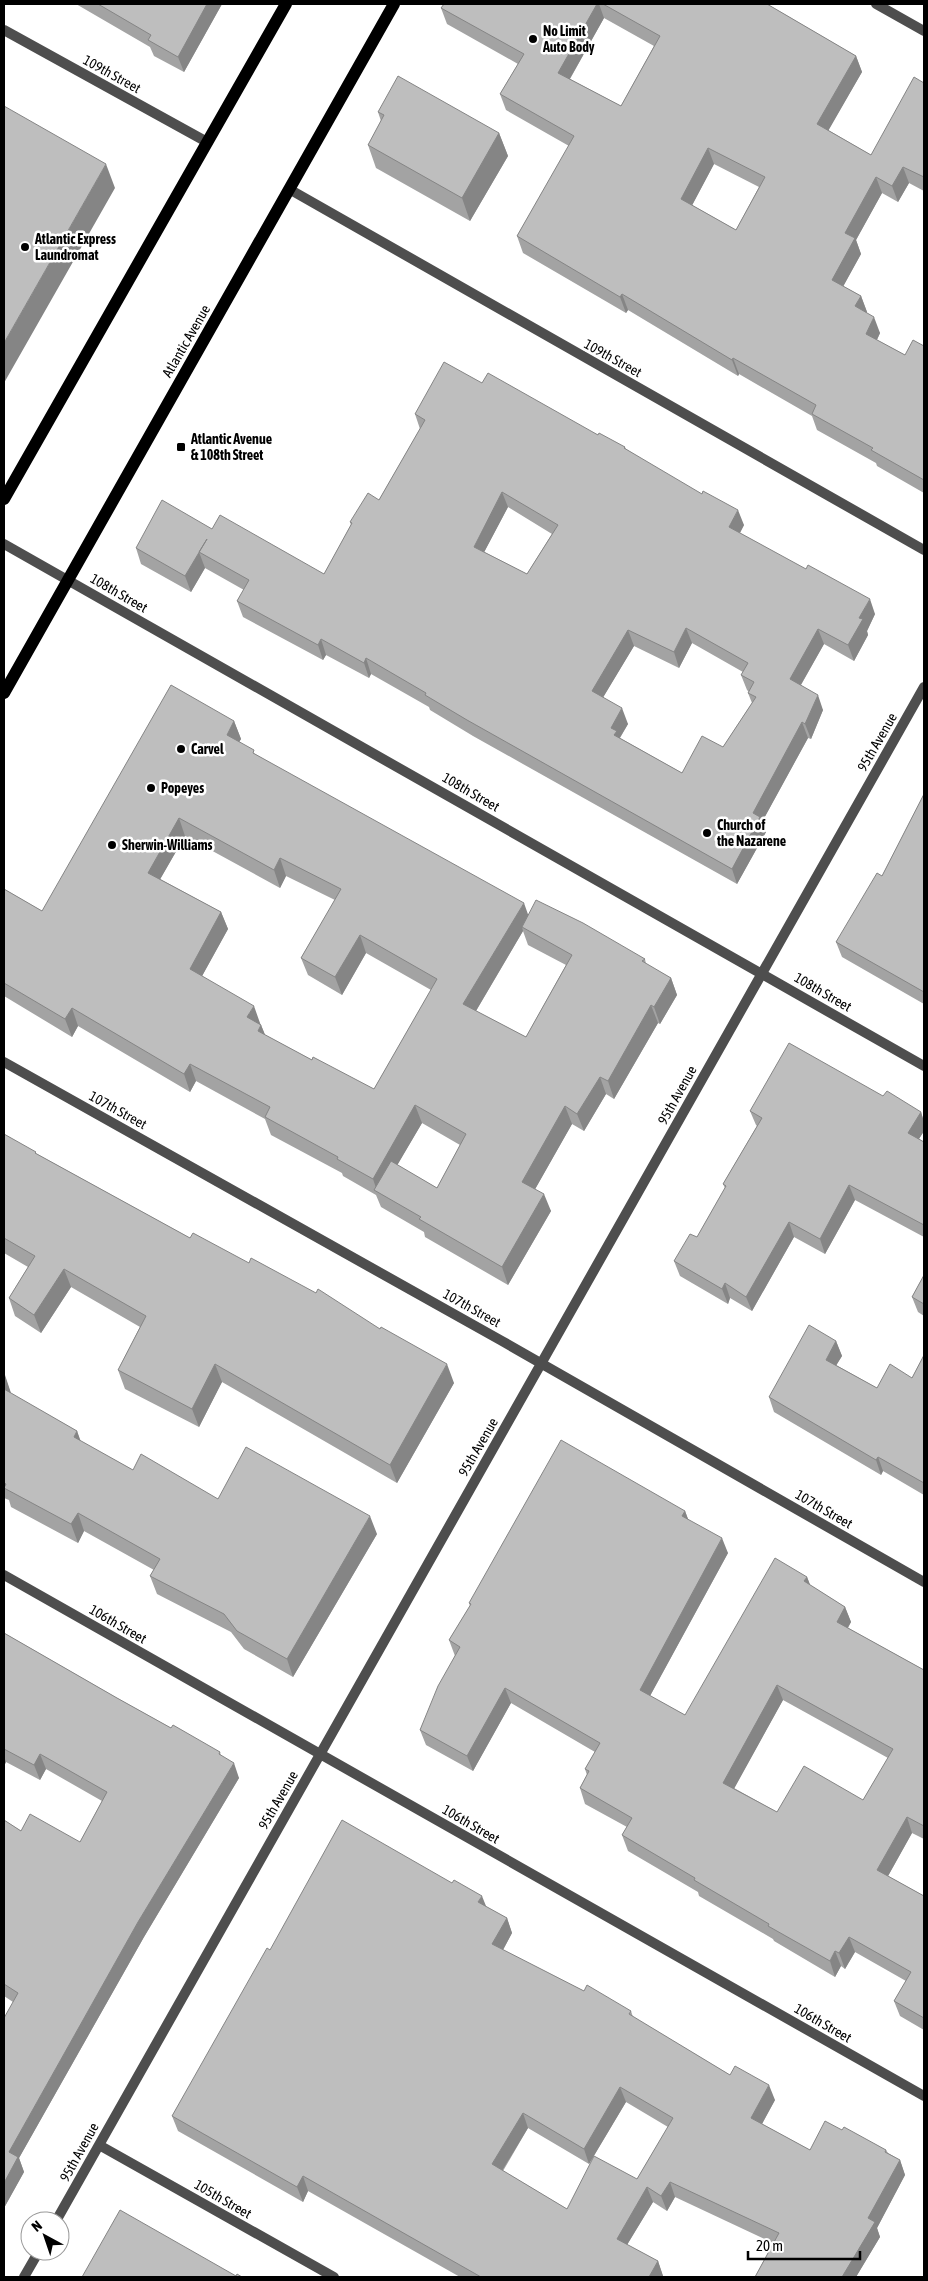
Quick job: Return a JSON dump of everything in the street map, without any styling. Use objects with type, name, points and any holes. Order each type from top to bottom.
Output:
[{"type":"main road","points":[[4,498],[286,4]]},
{"type":"main road","name":"Atlantic Avenue","points":[[4,693],[394,4]]},
{"type":"street","points":[[876,4],[924,31]]},
{"type":"street","name":"109th Street","points":[[4,30],[207,142]]},
{"type":"street","name":"109th Street","points":[[289,189],[924,550]]},
{"type":"street","name":"108th Street","points":[[4,544],[924,1066]]},
{"type":"street","name":"95th Avenue","points":[[62,2211],[924,687]]},
{"type":"street","name":"107th Street","points":[[4,1062],[924,1582]]},
{"type":"street","name":"106th Street","points":[[4,1575],[924,2096]]},
{"type":"street","name":"105th Street","points":[[99,2145],[334,2277]]},
{"type":"street","points":[[24,2277],[33,2261]]},
{"type":"building","points":[[98,4],[207,4],[178,57],[148,40],[151,35]]},
{"type":"building","points":[[444,4],[597,4],[558,73],[621,106],[660,36],[603,4],[767,4],[856,56],[817,124],[871,155],[914,77],[924,83],[924,177],[903,167],[892,186],[876,177],[845,233],[855,238],[832,280],[861,296],[855,306],[874,317],[866,334],[905,355],[913,340],[924,346],[924,480],[871,450],[873,448],[812,414],[816,405],[733,358],[732,360],[622,294],[620,297],[517,236],[574,136],[500,94],[524,54],[441,8]],"holes":[[[708,148],[765,177],[736,230],[681,199]]]},
{"type":"building","points":[[398,76],[499,133],[462,198],[368,145],[384,115],[378,112]]},
{"type":"building","points":[[4,106],[106,164],[4,343]]},
{"type":"building","points":[[444,362],[482,383],[488,373],[598,435],[599,433],[625,447],[702,494],[703,491],[738,510],[729,527],[806,569],[808,565],[870,599],[859,618],[863,619],[848,645],[818,629],[790,679],[818,695],[805,724],[802,722],[753,813],[760,817],[732,869],[467,720],[425,695],[426,693],[366,658],[364,663],[321,639],[318,645],[237,601],[249,580],[199,552],[185,576],[136,548],[162,500],[212,529],[220,515],[324,574],[352,523],[350,522],[368,493],[379,500],[425,420],[415,414]],"holes":[[[502,492],[558,525],[527,574],[474,547]],[[686,628],[748,663],[741,675],[754,682],[748,693],[756,697],[723,747],[702,736],[682,773],[614,735],[617,731],[611,728],[622,708],[592,691],[628,630],[674,652]]]},
{"type":"building","points":[[171,685],[234,721],[227,735],[254,750],[253,753],[524,903],[463,1004],[526,1037],[572,955],[522,927],[536,900],[583,923],[645,959],[642,961],[671,978],[654,1007],[651,1005],[608,1081],[600,1077],[577,1114],[565,1106],[522,1182],[544,1194],[502,1267],[419,1219],[421,1217],[374,1190],[391,1161],[437,1188],[466,1134],[415,1105],[373,1179],[337,1159],[338,1157],[265,1117],[270,1107],[190,1064],[184,1074],[72,1008],[65,1019],[4,983],[4,889],[42,911]],"holes":[[[179,818],[274,870],[280,858],[341,889],[301,958],[335,977],[360,935],[437,979],[374,1089],[313,1057],[312,1060],[258,1031],[261,1025],[247,1017],[254,1006],[190,969],[221,912],[148,873]]]},
{"type":"building","points":[[924,794],[924,992],[836,942],[877,873],[882,876]]},
{"type":"building","points":[[789,1043],[883,1096],[887,1091],[921,1112],[908,1133],[924,1142],[924,1225],[849,1185],[820,1239],[789,1222],[746,1297],[725,1283],[722,1289],[674,1261],[690,1234],[697,1237],[726,1186],[723,1184],[762,1118],[750,1111]]},
{"type":"building","points":[[4,1134],[190,1238],[193,1233],[249,1263],[251,1258],[316,1293],[318,1289],[380,1329],[381,1327],[447,1364],[390,1465],[215,1364],[192,1409],[118,1370],[146,1316],[64,1269],[34,1315],[9,1298],[35,1256],[4,1238]]},
{"type":"building","points":[[924,1275],[924,1304],[912,1297]]},
{"type":"building","points":[[809,1325],[836,1341],[826,1360],[877,1388],[890,1364],[912,1378],[924,1355],[924,1483],[878,1457],[876,1460],[769,1397]]},
{"type":"building","points":[[4,1389],[77,1431],[74,1437],[133,1470],[141,1454],[218,1499],[246,1447],[370,1516],[287,1659],[237,1631],[224,1614],[150,1576],[160,1559],[78,1513],[71,1524],[4,1488],[6,1484],[4,1483]]},
{"type":"building","points":[[561,1440],[685,1511],[682,1516],[722,1538],[640,1690],[685,1715],[775,1558],[807,1577],[804,1581],[845,1607],[837,1622],[924,1670],[924,1826],[907,1817],[877,1870],[924,1896],[924,2018],[894,2001],[911,1972],[849,1937],[839,1953],[835,1951],[830,1961],[768,1926],[769,1924],[622,1835],[632,1818],[580,1788],[589,1771],[585,1769],[600,1743],[505,1688],[467,1756],[420,1730],[438,1686],[460,1647],[449,1640],[471,1604],[469,1603]],"holes":[[[777,1685],[893,1749],[863,1800],[804,1766],[777,1812],[723,1783]]]},
{"type":"building","points":[[4,1633],[171,1728],[173,1725],[220,1752],[219,1754],[234,1763],[138,1922],[9,2152],[18,2157],[4,2183],[4,2018],[18,1993],[4,1984],[4,1820],[21,1831],[30,1814],[80,1842],[107,1792],[40,1754],[34,1765],[4,1749]]},
{"type":"building","points":[[342,1820],[452,1883],[454,1880],[482,1896],[478,1902],[507,1918],[492,1944],[584,1991],[587,1985],[631,2011],[629,2014],[730,2075],[735,2066],[769,2085],[751,2118],[810,2150],[825,2121],[842,2130],[844,2127],[886,2150],[885,2152],[900,2160],[868,2218],[875,2222],[842,2277],[755,2277],[779,2233],[670,2182],[661,2196],[647,2187],[617,2239],[658,2261],[649,2277],[481,2277],[303,2176],[297,2187],[172,2116],[267,1948],[270,1950]],"holes":[[[620,2087],[673,2118],[637,2179],[594,2156],[567,2209],[492,2164],[523,2113],[584,2149]]]},
{"type":"building","points":[[120,2210],[236,2276],[237,2274],[242,2277],[82,2277]]},
{"type":"place","name":"No Limit Auto Body","points":[[533,39]]},
{"type":"place","name":"Atlantic Express Laundromat","points":[[25,247]]},
{"type":"place","name":"Atlantic Avenue & 108th Street","points":[[181,447]]},
{"type":"place","name":"Carvel","points":[[181,749]]},
{"type":"place","name":"Popeyes","points":[[151,788]]},
{"type":"place","name":"Church of the Nazarene","points":[[707,833]]},
{"type":"place","name":"Sherwin-Williams","points":[[112,845]]}]
